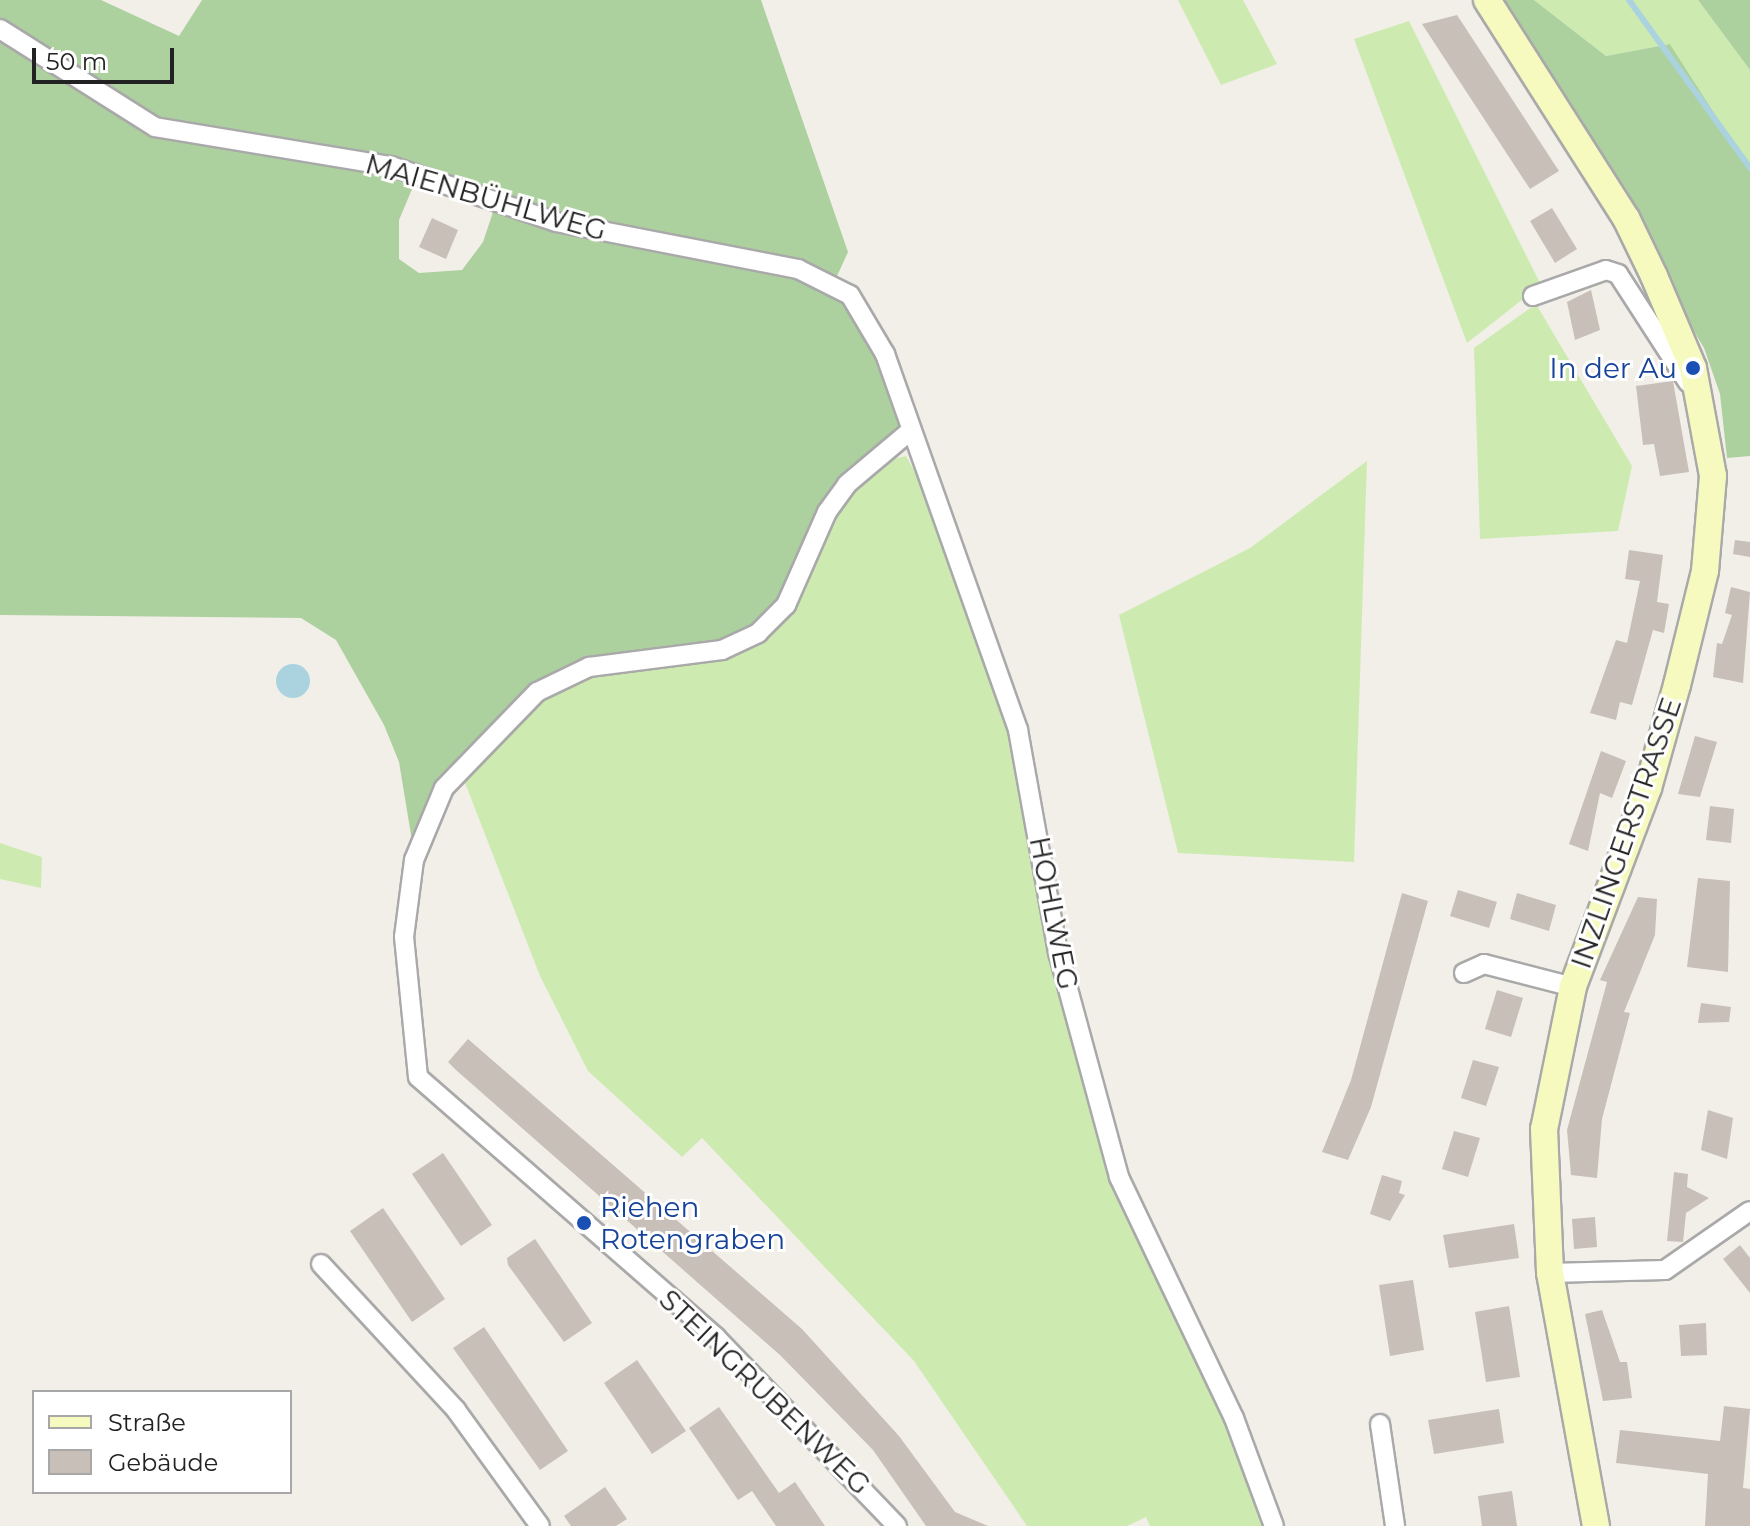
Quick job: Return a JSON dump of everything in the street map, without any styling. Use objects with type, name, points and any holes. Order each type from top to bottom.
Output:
[{"type":"street","name":"INZLINGERSTRASSE","points":[[1487,0],[1643,253],[1693,368],[1713,476],[1705,571],[1677,685],[1648,788],[1573,987],[1544,1129],[1550,1273],[1596,1526]]},
{"type":"street","name":"MAIENBÜHLWEG","points":[[0,29],[155,127],[391,166],[556,222],[798,269],[850,295]]},
{"type":"street","points":[[1533,296],[1606,270],[1618,274],[1688,382]]},
{"type":"street","name":"HOHLWEG","points":[[850,295],[885,354],[909,432],[1018,730],[1058,952],[1119,1177],[1234,1418],[1274,1526]]},
{"type":"street","name":"STEINGRUBENWEG","points":[[897,1526],[716,1337],[418,1077],[405,989],[405,902],[444,788],[537,692],[558,681],[622,660],[722,650],[758,633],[786,605],[827,512],[847,484],[909,432]]},
{"type":"street","points":[[1464,973],[1484,964],[1573,987]]},
{"type":"street","points":[[1550,1273],[1665,1270],[1750,1211]]},
{"type":"street","points":[[321,1264],[456,1410],[540,1526]]},
{"type":"street","points":[[1380,1424],[1395,1526]]},
{"type":"green space","points":[[0,0],[101,0],[179,36],[202,0],[761,0],[848,252],[837,276],[880,359],[901,424],[840,484],[778,605],[758,627],[733,641],[567,671],[443,781],[413,847],[399,762],[384,725],[336,640],[301,618],[0,615]],"holes":[[[418,175],[496,203],[483,242],[462,270],[419,273],[399,259],[399,220]]]},
{"type":"green space","points":[[1178,0],[1243,0],[1277,64],[1221,85]]},
{"type":"green space","points":[[1497,0],[1534,0],[1606,56],[1670,44],[1750,169],[1750,456],[1727,458],[1720,394],[1704,348]]},
{"type":"green space","points":[[1534,0],[1698,0],[1750,70],[1750,169],[1670,44],[1606,56]]},
{"type":"green space","points":[[1698,0],[1750,0],[1750,70]]},
{"type":"green space","points":[[1409,21],[1541,285],[1467,343],[1354,39]]},
{"type":"green space","points":[[1536,304],[1632,466],[1618,531],[1480,539],[1474,348]]},
{"type":"green space","points":[[906,456],[931,501],[1012,730],[1106,1152],[1201,1343],[1271,1526],[1150,1526],[1146,1517],[1127,1526],[1027,1526],[914,1361],[702,1138],[682,1157],[588,1071],[540,976],[462,775],[537,703],[841,502],[880,462]]},
{"type":"green space","points":[[1367,461],[1354,862],[1178,853],[1119,615],[1250,548]]},
{"type":"green space","points":[[0,843],[42,857],[41,888],[0,879]]},
{"type":"water","points":[[293,664],[305,669],[310,681],[305,693],[293,698],[281,693],[276,681],[281,669]]},
{"type":"building","points":[[1457,15],[1559,171],[1530,189],[1422,24]]},
{"type":"building","points":[[1552,208],[1577,249],[1555,263],[1530,221]]},
{"type":"building","points":[[432,218],[458,230],[446,259],[419,247]]},
{"type":"building","points":[[1591,290],[1600,330],[1575,340],[1567,302]]},
{"type":"building","points":[[1673,381],[1689,472],[1660,476],[1654,444],[1643,445],[1636,386]]},
{"type":"building","points":[[1735,540],[1750,542],[1750,557],[1733,554]]},
{"type":"building","points":[[1629,550],[1663,555],[1657,602],[1669,604],[1664,633],[1653,630],[1632,705],[1620,702],[1616,720],[1590,713],[1616,640],[1627,643],[1640,581],[1625,579]]},
{"type":"building","points":[[1731,587],[1750,592],[1743,683],[1713,677],[1717,643],[1722,644],[1732,615],[1725,613]]},
{"type":"building","points":[[1695,736],[1717,742],[1700,797],[1678,794]]},
{"type":"building","points":[[1601,751],[1626,761],[1612,798],[1600,793],[1588,851],[1569,844]]},
{"type":"building","points":[[1710,806],[1734,809],[1731,843],[1706,840]]},
{"type":"building","points":[[1698,878],[1730,881],[1728,972],[1687,967]]},
{"type":"building","points":[[1458,890],[1497,902],[1489,928],[1450,916]]},
{"type":"building","points":[[1402,893],[1428,901],[1371,1107],[1348,1160],[1322,1152],[1351,1080]]},
{"type":"building","points":[[1517,893],[1556,905],[1549,931],[1510,919]]},
{"type":"building","points":[[1638,897],[1657,899],[1655,935],[1624,1012],[1630,1013],[1602,1119],[1597,1178],[1571,1175],[1567,1130],[1607,982],[1600,980]]},
{"type":"building","points":[[1497,990],[1523,998],[1511,1037],[1485,1029]]},
{"type":"building","points":[[1701,1003],[1731,1007],[1729,1022],[1698,1023]]},
{"type":"building","points":[[468,1039],[802,1329],[899,1436],[955,1512],[988,1526],[926,1526],[873,1450],[780,1355],[448,1062]]},
{"type":"building","points":[[1473,1060],[1499,1067],[1486,1106],[1461,1098]]},
{"type":"building","points":[[1708,1110],[1733,1118],[1727,1159],[1701,1150]]},
{"type":"building","points":[[1454,1131],[1480,1138],[1468,1177],[1442,1169]]},
{"type":"building","points":[[443,1153],[492,1225],[461,1246],[412,1174]]},
{"type":"building","points":[[1674,1172],[1688,1174],[1687,1187],[1709,1198],[1686,1213],[1683,1242],[1667,1241]]},
{"type":"building","points":[[1382,1175],[1402,1181],[1399,1193],[1405,1195],[1390,1221],[1370,1214]]},
{"type":"building","points":[[383,1208],[445,1299],[412,1322],[350,1231]]},
{"type":"building","points":[[1595,1217],[1597,1247],[1574,1249],[1572,1219]]},
{"type":"building","points":[[1514,1224],[1519,1258],[1449,1268],[1443,1235]]},
{"type":"building","points":[[535,1239],[592,1323],[564,1342],[508,1265],[507,1258]]},
{"type":"building","points":[[1740,1245],[1750,1258],[1750,1293],[1723,1259]]},
{"type":"building","points":[[1413,1280],[1424,1350],[1390,1356],[1379,1285]]},
{"type":"building","points":[[1509,1306],[1520,1377],[1486,1382],[1475,1312]]},
{"type":"building","points":[[1602,1310],[1620,1362],[1627,1362],[1632,1398],[1603,1401],[1585,1314]]},
{"type":"building","points":[[1706,1323],[1707,1355],[1681,1356],[1679,1325]]},
{"type":"building","points":[[484,1327],[568,1451],[540,1470],[453,1348]]},
{"type":"building","points":[[637,1360],[686,1431],[652,1454],[604,1383]]},
{"type":"building","points":[[1724,1406],[1750,1409],[1743,1488],[1750,1489],[1750,1526],[1705,1526],[1708,1474],[1616,1463],[1620,1430],[1720,1441]]},
{"type":"building","points":[[719,1407],[779,1493],[795,1482],[825,1526],[776,1526],[752,1491],[738,1500],[689,1428]]},
{"type":"building","points":[[1499,1409],[1504,1443],[1434,1454],[1428,1420]]},
{"type":"building","points":[[605,1487],[627,1519],[616,1526],[571,1526],[564,1516]]},
{"type":"building","points":[[1512,1491],[1517,1526],[1482,1526],[1478,1496]]},
{"type":"waterway","points":[[1629,0],[1750,168]]},
{"type":"place","name":"In der Au","points":[[1693,368]]},
{"type":"place","name":"Riehen Rotengraben","points":[[584,1223]]}]
